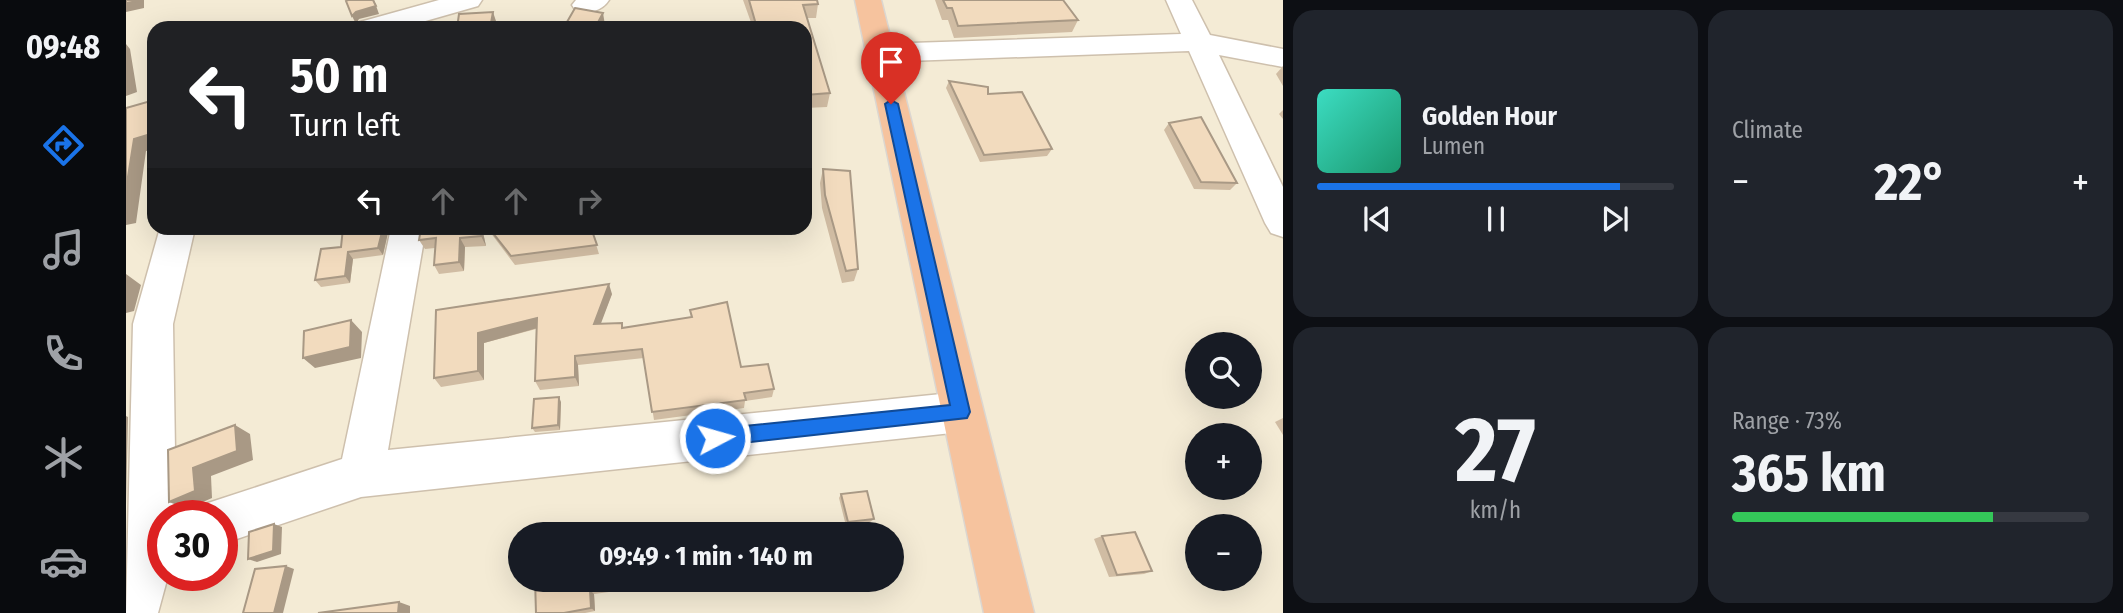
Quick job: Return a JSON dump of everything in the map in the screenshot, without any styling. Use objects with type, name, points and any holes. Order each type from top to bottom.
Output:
[{"type":"highway","points":[[868,0],[1009,613]]},
{"type":"street","points":[[393,16],[469,0]]},
{"type":"street","points":[[1180,0],[1283,223]]},
{"type":"street","points":[[880,53],[1198,42],[1283,58]]},
{"type":"street","points":[[148,500],[153,324],[175,235]]},
{"type":"street","points":[[361,475],[407,235]]},
{"type":"street","points":[[238,516],[361,475],[961,412]]},
{"type":"street","points":[[133,613],[147,547]]},
{"type":"shaded area","points":[[126,0],[1283,0],[1283,613],[126,613]]},
{"type":"building","points":[[373,0],[376,6],[356,12],[352,16],[346,1]]},
{"type":"building","points":[[749,0],[817,0],[818,4],[803,5],[808,21],[755,21]]},
{"type":"building","points":[[943,0],[1063,0],[1078,20],[958,26],[952,8],[947,8]]},
{"type":"building","points":[[575,8],[603,13],[599,21],[568,21]]},
{"type":"building","points":[[493,12],[491,21],[458,21],[459,14]]},
{"type":"building","points":[[812,34],[830,93],[812,94]]},
{"type":"building","points":[[949,81],[988,87],[988,94],[1022,92],[1052,149],[984,155]]},
{"type":"building","points":[[147,102],[147,135],[134,139],[126,189],[126,108]]},
{"type":"building","points":[[1201,117],[1237,183],[1201,182],[1169,123]]},
{"type":"building","points":[[823,169],[850,171],[858,269],[846,271],[825,195]]},
{"type":"building","points":[[342,235],[381,235],[378,248],[348,252],[345,276],[315,280],[321,249],[341,247]]},
{"type":"building","points":[[420,235],[481,236],[460,238],[459,262],[434,265],[436,238],[419,240]]},
{"type":"building","points":[[494,235],[593,235],[597,245],[511,256]]},
{"type":"building","points":[[609,284],[594,324],[622,323],[622,328],[692,317],[690,310],[727,302],[741,367],[768,364],[774,389],[744,393],[746,400],[652,412],[642,349],[575,356],[575,377],[535,381],[537,318],[478,333],[478,371],[434,378],[436,310]]},
{"type":"building","points":[[351,320],[350,347],[303,358],[304,331]]},
{"type":"building","points":[[559,397],[558,425],[532,428],[534,399]]},
{"type":"building","points":[[235,425],[237,451],[193,468],[195,491],[174,500],[169,500],[168,450]]},
{"type":"building","points":[[867,491],[874,519],[848,522],[841,494]]},
{"type":"building","points":[[274,524],[273,551],[248,559],[249,532]]},
{"type":"building","points":[[1135,532],[1152,571],[1117,575],[1102,536]]},
{"type":"building","points":[[286,566],[274,613],[243,613],[255,569]]},
{"type":"building","points":[[535,592],[590,592],[591,608],[564,613],[536,613]]},
{"type":"building","points":[[399,602],[398,613],[318,613]]},
{"type":"route","points":[[715,438],[961,412],[891,104]]}]
